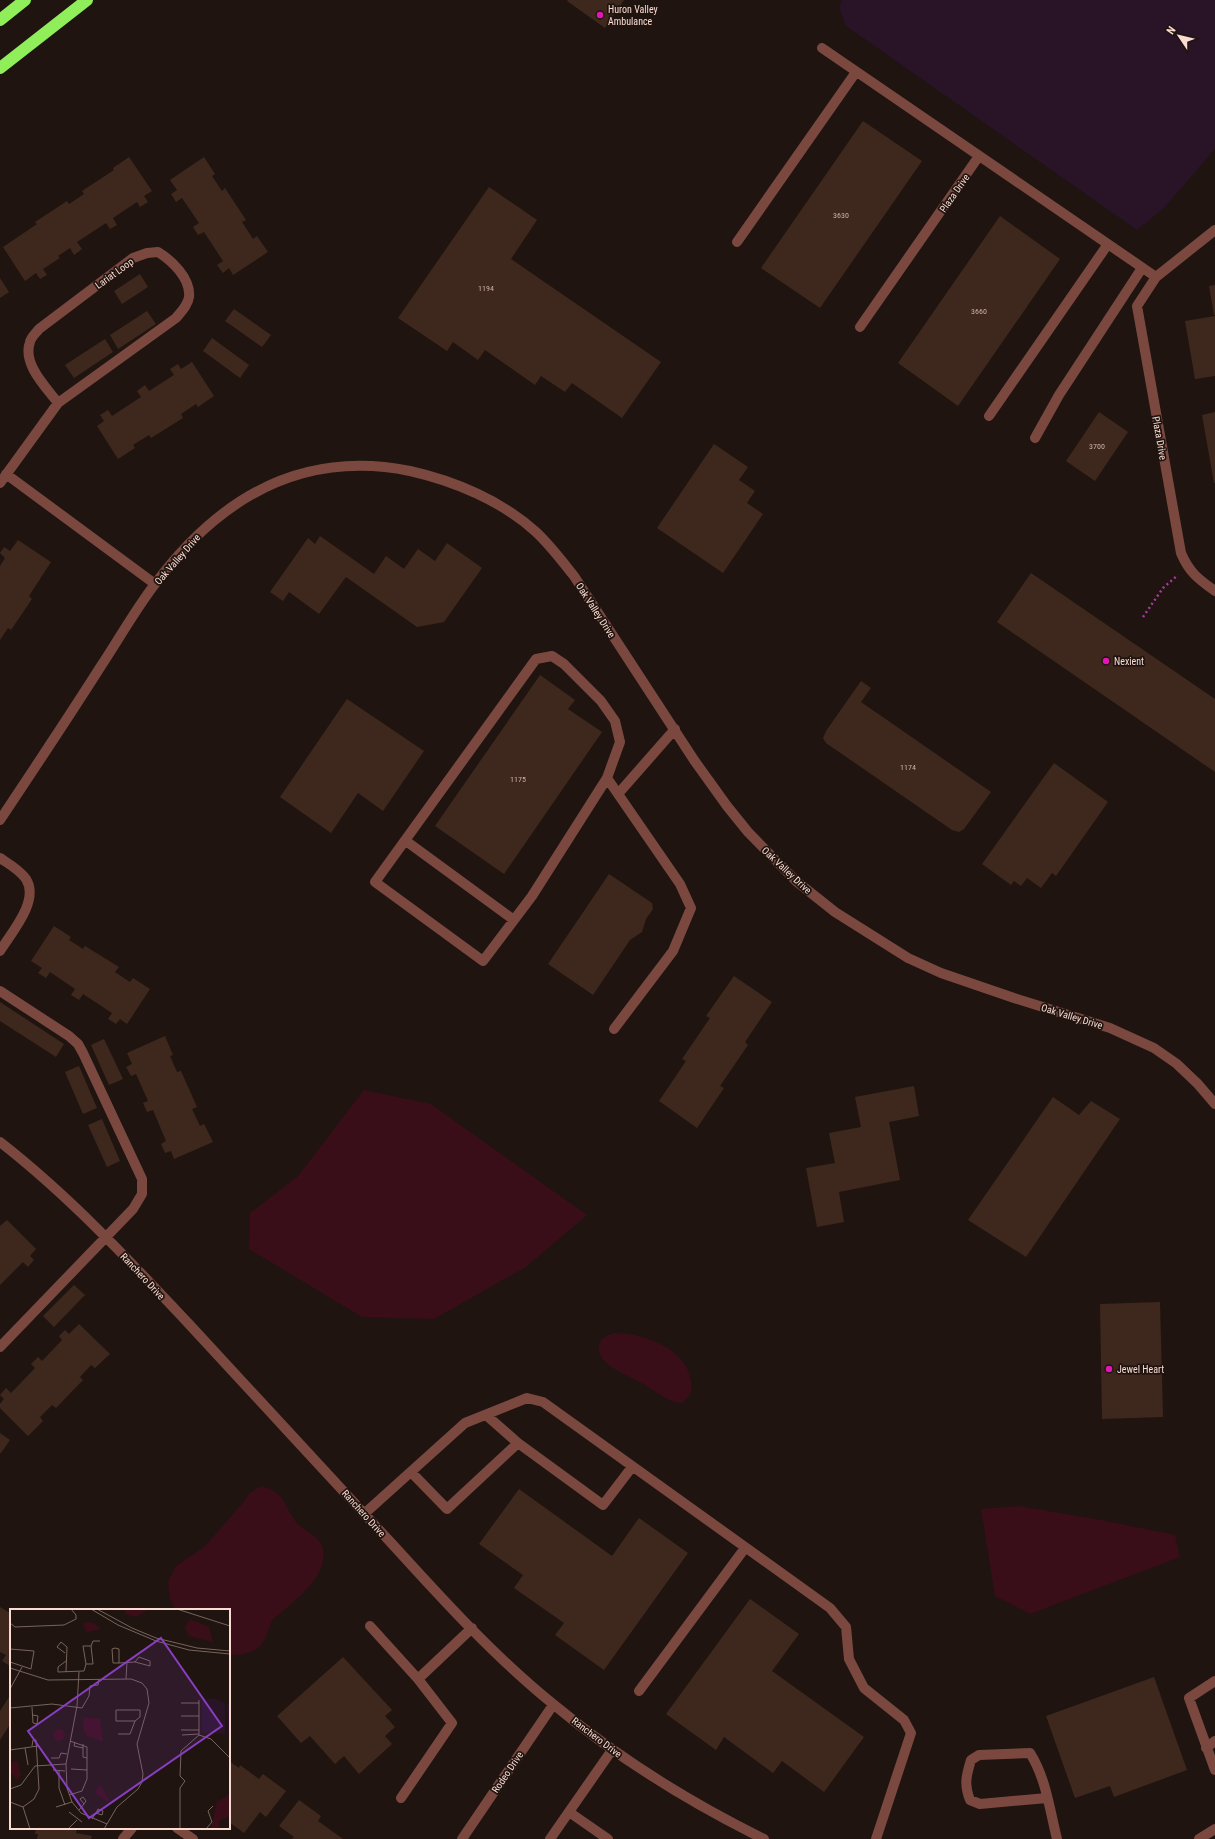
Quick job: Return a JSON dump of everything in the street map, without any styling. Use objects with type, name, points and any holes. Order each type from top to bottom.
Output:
[{"type":"highway","points":[[0,20],[25,0]]},
{"type":"highway","points":[[0,68],[87,0]]},
{"type":"street","points":[[822,48],[1156,277]]},
{"type":"street","points":[[737,242],[856,72]]},
{"type":"street","name":"Plaza Drive","points":[[860,327],[979,156]]},
{"type":"street","name":"Plaza Drive","points":[[1215,230],[1156,277],[1137,306],[1181,553],[1187,567],[1200,580],[1215,591]]},
{"type":"street","points":[[989,416],[1108,244]]},
{"type":"street","name":"Lariat Loop","points":[[0,483],[58,403],[176,318],[185,307],[189,296],[186,283],[180,272],[168,258],[158,252],[147,253],[134,258],[39,329],[30,341],[28,354],[33,368],[58,403]]},
{"type":"street","points":[[1035,438],[1060,395],[1142,268]]},
{"type":"street","name":"Oak Valley Drive","points":[[0,820],[155,584],[190,542],[224,511],[260,489],[300,473],[343,467],[388,467],[425,474],[479,494],[510,512],[535,531],[554,550],[574,576],[709,782],[748,832],[796,882],[835,912],[908,958],[941,973],[1110,1028],[1154,1048],[1177,1064],[1215,1104]]},
{"type":"street","points":[[6,474],[155,584]]},
{"type":"street","points":[[552,656],[564,664],[601,702],[615,721],[620,742],[607,778],[532,896],[483,961],[375,882],[406,841],[536,659],[552,656]]},
{"type":"street","points":[[618,794],[675,729]]},
{"type":"street","points":[[607,778],[680,884],[691,908],[673,950],[614,1029]]},
{"type":"street","points":[[406,841],[514,920]]},
{"type":"street","points":[[0,858],[15,868],[27,880],[31,895],[27,909],[0,951]]},
{"type":"street","points":[[0,991],[69,1036],[78,1044],[84,1053],[142,1179],[142,1194],[133,1209],[0,1347]]},
{"type":"street","name":"Ranchero Drive","points":[[0,1142],[54,1187],[106,1236],[280,1421],[364,1514],[514,1670],[553,1704],[612,1750],[718,1816],[764,1839]]},
{"type":"street","points":[[364,1514],[465,1423],[527,1398],[543,1402],[830,1608],[846,1627],[849,1659],[864,1688],[904,1720],[911,1732],[876,1839]]},
{"type":"street","points":[[486,1415],[518,1443],[602,1505],[632,1467]]},
{"type":"street","points":[[411,1472],[447,1509],[518,1443]]},
{"type":"street","points":[[639,1691],[746,1548]]},
{"type":"street","points":[[370,1626],[418,1679],[452,1723],[401,1798]]},
{"type":"street","points":[[418,1679],[472,1628]]},
{"type":"street","points":[[1215,1681],[1189,1698],[1215,1770]]},
{"type":"street","name":"Rodeo Drive","points":[[462,1839],[553,1704]]},
{"type":"street","points":[[1206,1748],[1215,1741]]},
{"type":"street","points":[[550,1839],[612,1750]]},
{"type":"street","points":[[1047,1798],[980,1804],[970,1800],[966,1789],[967,1774],[971,1760],[980,1755],[1030,1754],[1037,1765],[1047,1798],[1057,1839]]},
{"type":"street","points":[[569,1812],[608,1839]]},
{"type":"street","points":[[124,1839],[131,1829]]},
{"type":"street","points":[[178,1829],[193,1839]]},
{"type":"street","points":[[1199,1839],[1215,1829]]},
{"type":"path","points":[[1143,617],[1163,588],[1187,567]]},
{"type":"shaded area","points":[[842,0],[1215,0],[1215,149],[1163,209],[1137,230],[846,26],[839,7]]},
{"type":"shaded area","points":[[364,1090],[431,1104],[587,1215],[526,1267],[434,1319],[362,1317],[249,1249],[250,1213],[298,1176]]},
{"type":"shaded area","points":[[614,1333],[650,1339],[673,1351],[688,1369],[692,1388],[687,1398],[682,1403],[671,1400],[614,1369],[608,1364],[599,1353],[599,1346],[602,1339]]},
{"type":"shaded area","points":[[261,1486],[269,1488],[278,1494],[297,1523],[314,1536],[321,1544],[323,1549],[323,1559],[317,1576],[305,1591],[273,1620],[261,1645],[248,1653],[230,1656],[230,1609],[175,1609],[170,1599],[168,1582],[176,1566],[204,1547],[250,1493]]},
{"type":"shaded area","points":[[1019,1506],[1096,1519],[1175,1535],[1180,1557],[1030,1614],[995,1596],[981,1509]]},
{"type":"building","name":"Huron Valley Ambulance","points":[[624,0],[605,28],[567,1]]},
{"type":"building","points":[[863,121],[922,161],[820,308],[761,268]]},
{"type":"building","points":[[129,157],[152,191],[144,196],[148,202],[140,207],[137,202],[113,218],[117,225],[110,229],[106,223],[77,242],[82,249],[74,255],[70,248],[58,256],[60,258],[43,269],[47,275],[40,279],[36,273],[25,281],[3,247],[37,224],[35,222],[67,201],[69,204],[84,194],[82,191],[114,170],[113,168]]},
{"type":"building","points":[[204,157],[215,174],[212,176],[222,191],[225,188],[246,220],[242,222],[253,239],[257,236],[268,252],[233,275],[229,268],[223,273],[217,265],[223,261],[204,232],[198,235],[193,227],[199,223],[182,198],[176,202],[171,194],[177,190],[170,180]]},
{"type":"building","points":[[489,187],[537,220],[511,259],[661,362],[622,418],[572,383],[565,392],[541,376],[535,385],[485,350],[478,360],[453,342],[447,351],[398,318]]},
{"type":"building","points":[[1000,216],[1060,259],[958,406],[898,363]]},
{"type":"building","points":[[140,274],[148,287],[122,304],[114,291]]},
{"type":"building","points":[[0,278],[9,292],[0,298]]},
{"type":"building","points":[[1215,285],[1215,315],[1214,315],[1209,286]]},
{"type":"building","points":[[234,309],[271,335],[262,347],[225,321]]},
{"type":"building","points":[[147,311],[156,324],[118,349],[110,335]]},
{"type":"building","points":[[1215,316],[1215,376],[1195,379],[1185,321]]},
{"type":"building","points":[[212,338],[249,365],[240,378],[203,351]]},
{"type":"building","points":[[105,339],[113,352],[74,378],[65,365]]},
{"type":"building","points":[[192,362],[214,396],[198,407],[196,404],[181,414],[183,418],[151,438],[149,435],[133,445],[135,448],[118,459],[97,426],[104,421],[100,415],[108,410],[112,416],[141,397],[137,391],[145,385],[149,391],[174,375],[170,369],[178,364],[181,369]]},
{"type":"building","points":[[1099,412],[1128,432],[1095,481],[1066,461]]},
{"type":"building","points":[[1215,412],[1215,483],[1214,483],[1202,415]]},
{"type":"building","points":[[714,444],[748,467],[739,480],[755,491],[747,503],[763,514],[723,573],[657,528]]},
{"type":"building","points":[[320,536],[374,574],[386,556],[404,569],[418,549],[435,561],[447,543],[482,568],[444,622],[417,627],[346,577],[319,614],[289,592],[283,601],[270,592],[308,538],[315,544]]},
{"type":"building","points":[[18,540],[51,562],[29,596],[32,599],[11,630],[8,628],[0,640],[0,566],[5,558],[0,553],[4,547],[10,551]]},
{"type":"building","name":"Nexient","points":[[1031,573],[1215,699],[1215,772],[997,622]]},
{"type":"building","points":[[540,675],[575,700],[568,709],[602,732],[504,874],[435,826]]},
{"type":"building","points":[[861,681],[871,688],[861,702],[991,792],[964,829],[959,832],[952,830],[826,743],[823,738],[826,731]]},
{"type":"building","points":[[347,699],[424,751],[383,811],[358,793],[331,833],[280,797]]},
{"type":"building","points":[[1054,763],[1108,802],[1056,876],[1052,873],[1041,888],[1027,878],[1021,886],[1014,881],[1011,885],[982,864]]},
{"type":"building","points":[[609,874],[652,903],[653,909],[646,919],[642,932],[630,940],[593,995],[548,964]]},
{"type":"building","points":[[54,926],[71,937],[69,940],[83,949],[85,946],[119,967],[115,972],[130,982],[133,978],[150,989],[127,1024],[120,1019],[116,1024],[108,1019],[112,1013],[83,994],[79,1000],[71,995],[75,989],[50,972],[46,978],[38,973],[42,968],[31,961]]},
{"type":"building","points":[[734,976],[772,1002],[745,1042],[748,1045],[720,1086],[724,1088],[697,1128],[659,1101],[686,1061],[682,1059],[710,1018],[706,1016]]},
{"type":"building","points":[[0,1002],[64,1044],[56,1057],[0,1021]]},
{"type":"building","points":[[165,1036],[173,1055],[170,1056],[177,1072],[181,1071],[197,1107],[192,1109],[200,1126],[204,1124],[213,1142],[174,1159],[171,1151],[165,1153],[161,1144],[166,1141],[153,1110],[147,1112],[143,1103],[148,1101],[136,1074],[131,1076],[126,1067],[132,1064],[127,1053]]},
{"type":"building","points":[[104,1039],[123,1079],[109,1085],[91,1045]]},
{"type":"building","points":[[79,1066],[97,1108],[83,1114],[65,1072]]},
{"type":"building","points":[[914,1086],[919,1116],[889,1122],[900,1180],[839,1192],[844,1222],[817,1227],[806,1168],[835,1163],[829,1133],[861,1127],[855,1097]]},
{"type":"building","points":[[1053,1097],[1079,1115],[1091,1101],[1120,1119],[1026,1257],[968,1220]]},
{"type":"building","points":[[102,1119],[120,1161],[107,1167],[88,1125]]},
{"type":"building","points":[[7,1220],[36,1249],[30,1256],[34,1260],[28,1267],[23,1262],[0,1285],[0,1226]]},
{"type":"building","points":[[74,1285],[85,1295],[54,1327],[43,1316]]},
{"type":"building","points":[[1160,1302],[1163,1417],[1102,1419],[1100,1304]]},
{"type":"building","points":[[79,1324],[110,1354],[95,1368],[91,1365],[80,1377],[83,1380],[56,1408],[52,1405],[40,1417],[43,1421],[28,1436],[0,1408],[0,1404],[4,1399],[0,1395],[6,1388],[11,1393],[35,1368],[31,1364],[38,1357],[42,1361],[62,1340],[59,1336],[65,1330],[69,1334]]},
{"type":"building","points":[[0,1433],[10,1440],[1,1453],[0,1453]]},
{"type":"building","points":[[519,1489],[612,1556],[639,1518],[688,1553],[604,1670],[555,1635],[564,1623],[514,1588],[523,1575],[479,1544]]},
{"type":"building","points":[[750,1599],[799,1634],[772,1671],[864,1737],[824,1792],[782,1761],[773,1773],[724,1737],[716,1750],[666,1714]]},
{"type":"building","points":[[0,1607],[10,1613],[10,1666],[2,1661],[6,1655],[0,1652]]},
{"type":"building","points":[[343,1657],[392,1710],[385,1716],[395,1727],[385,1736],[392,1744],[359,1774],[344,1756],[335,1764],[310,1736],[301,1743],[277,1716]]},
{"type":"building","points":[[1154,1677],[1187,1770],[1114,1797],[1110,1786],[1075,1798],[1046,1716]]},
{"type":"building","points":[[10,1698],[10,1725],[0,1740],[0,1711]]},
{"type":"building","points":[[230,1762],[239,1768],[240,1765],[259,1779],[263,1774],[286,1791],[266,1817],[260,1812],[244,1833],[230,1823]]},
{"type":"building","points":[[299,1800],[321,1816],[318,1821],[343,1839],[292,1839],[294,1837],[279,1826]]},
{"type":"building","points":[[36,1829],[77,1829],[76,1833],[92,1836],[91,1839],[37,1839],[38,1834],[35,1834]]},
{"type":"place","name":"Huron Valley Ambulance","points":[[600,15]]},
{"type":"place","name":"Nexient","points":[[1106,661]]},
{"type":"place","name":"Jewel Heart","points":[[1109,1369]]}]
